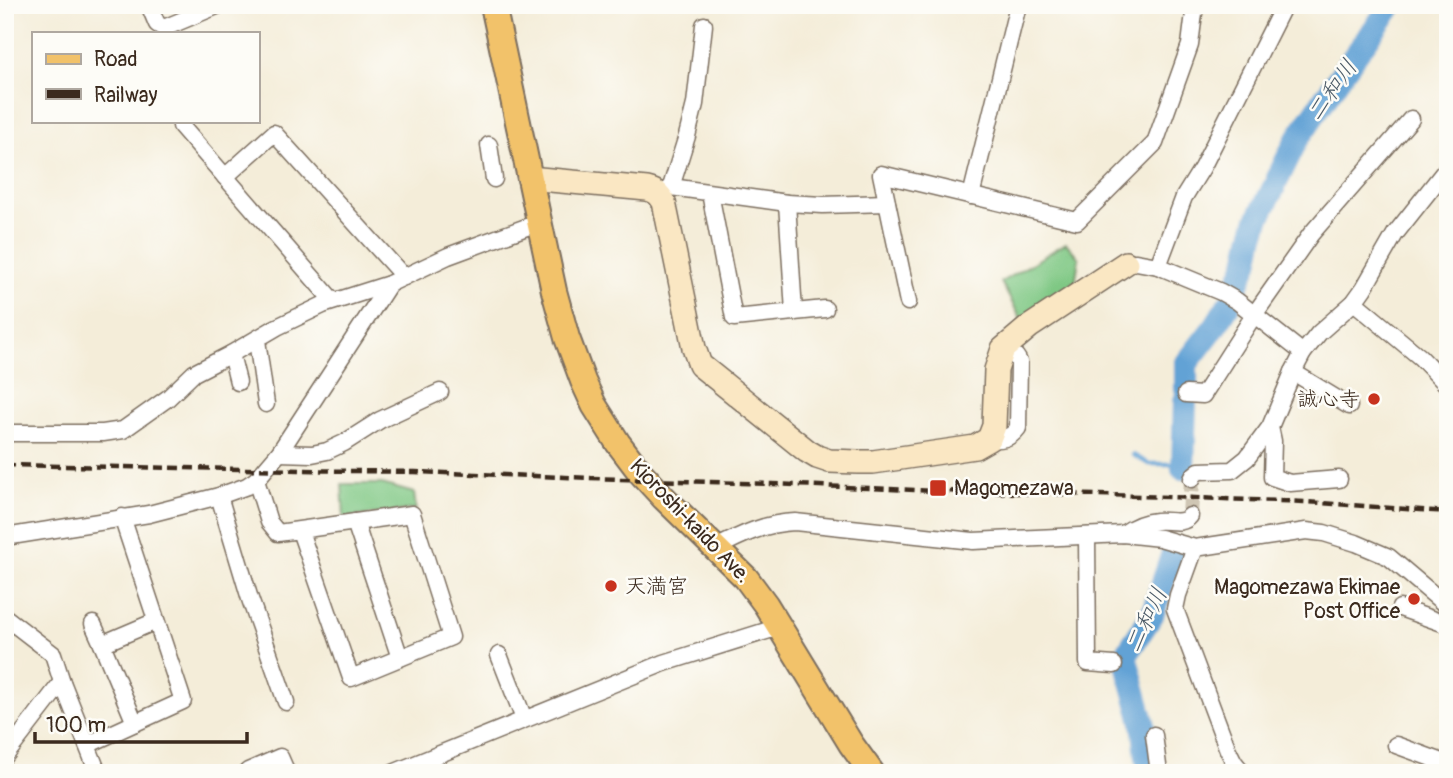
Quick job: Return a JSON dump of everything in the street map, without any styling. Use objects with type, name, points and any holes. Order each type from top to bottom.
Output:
[{"type":"main road","name":"Kioroshi-kaido Ave.","points":[[493,5],[554,291],[566,338],[594,405],[640,472],[681,516],[746,578],[766,605],[851,744],[872,773]]},
{"type":"street","points":[[149,5],[158,24],[164,28],[217,6]]},
{"type":"street","points":[[971,196],[1018,5]]},
{"type":"street","points":[[908,302],[881,174],[1077,221],[1155,143],[1190,45],[1195,5]]},
{"type":"street","points":[[1158,266],[1184,197],[1202,169],[1284,5]]},
{"type":"street","points":[[704,24],[695,104],[687,136],[665,191],[664,202],[697,359],[706,370],[817,457],[829,461],[873,462],[975,447],[989,439],[994,426],[996,370],[1003,349],[1028,327],[1126,263],[1158,266],[1221,292],[1237,301],[1303,353]]},
{"type":"street","points":[[1186,394],[1203,395],[1254,315],[1323,219],[1411,119]]},
{"type":"street","points":[[181,126],[333,301]]},
{"type":"street","points":[[225,177],[274,132],[397,280]]},
{"type":"street","points":[[489,145],[494,180]]},
{"type":"street","points":[[1192,479],[1199,471],[1232,470],[1247,458],[1270,427],[1303,353],[1319,333],[1354,302],[1395,234],[1448,167]]},
{"type":"street","points":[[529,178],[654,191],[710,193],[787,203],[887,203]]},
{"type":"street","points":[[710,193],[734,318],[825,309]]},
{"type":"street","points":[[787,203],[794,312]]},
{"type":"street","points":[[5,433],[103,433],[123,430],[168,398],[194,373],[277,327],[333,301],[397,280],[449,256],[540,222]]},
{"type":"street","points":[[5,537],[149,514],[247,486],[256,480],[279,453],[397,280]]},
{"type":"street","points":[[1354,302],[1420,357],[1448,386]]},
{"type":"street","points":[[257,340],[266,404]]},
{"type":"street","points":[[231,354],[238,382]]},
{"type":"street","points":[[1293,372],[1349,407]]},
{"type":"street","points":[[279,453],[313,454],[327,451],[380,420],[440,391]]},
{"type":"street","points":[[1270,427],[1273,441],[1272,477],[1290,483],[1339,479]]},
{"type":"street","points":[[256,480],[269,522],[278,533],[412,514],[451,636],[351,678],[300,531]]},
{"type":"street","points":[[219,496],[250,599],[286,702]]},
{"type":"street","points":[[1123,534],[1138,524],[1156,521],[1182,522],[1190,516]]},
{"type":"street","points":[[87,746],[183,701],[122,517]]},
{"type":"street","points":[[355,522],[400,657]]},
{"type":"street","points":[[716,548],[758,528],[788,523],[973,541],[1123,534],[1160,538],[1195,548],[1306,531],[1324,533],[1356,543],[1389,557],[1448,607]]},
{"type":"street","points":[[1087,536],[1088,663],[1114,666]]},
{"type":"street","points":[[1195,548],[1175,609],[1228,750],[1244,773]]},
{"type":"street","points":[[1400,608],[1448,625]]},
{"type":"street","points":[[5,617],[53,654],[98,773]]},
{"type":"street","points":[[102,644],[156,621]]},
{"type":"street","points":[[93,624],[135,723]]},
{"type":"street","points":[[393,773],[664,663],[779,627]]},
{"type":"street","points":[[499,655],[524,719]]},
{"type":"street","points":[[5,756],[62,682]]},
{"type":"street","points":[[1154,735],[1159,773]]},
{"type":"street","points":[[1396,745],[1448,764]]},
{"type":"street","points":[[249,773],[248,771],[280,757],[287,773]]},
{"type":"green space","points":[[1066,243],[1079,258],[1075,285],[1021,319],[1001,282]]},
{"type":"green space","points":[[342,484],[382,484],[414,493],[416,509],[344,518]]},
{"type":"waterway","name":"二和川","points":[[1278,178],[1296,141],[1392,5]]},
{"type":"waterway","name":"二和川","points":[[1235,290],[1247,263],[1258,219],[1273,189]]},
{"type":"waterway","name":"二和川","points":[[1186,389],[1186,364],[1229,304]]},
{"type":"waterway","name":"二和川","points":[[1183,468],[1185,401]]},
{"type":"waterway","points":[[1133,455],[1149,464],[1183,464]]},
{"type":"waterway","name":"二和川","points":[[1149,773],[1143,722],[1125,656],[1152,615],[1174,550]]},
{"type":"tunnel","points":[[1190,516],[1192,479]]},
{"type":"railway","points":[[5,465],[415,472],[1307,502],[1448,512]]},
{"type":"place","name":"誠心寺","points":[[1374,399]]},
{"type":"place","name":"Magomezawa","points":[[938,488]]},
{"type":"place","name":"天満宮","points":[[611,586]]},
{"type":"place","name":"Magomezawa Ekimae Post Office","points":[[1414,599]]}]
